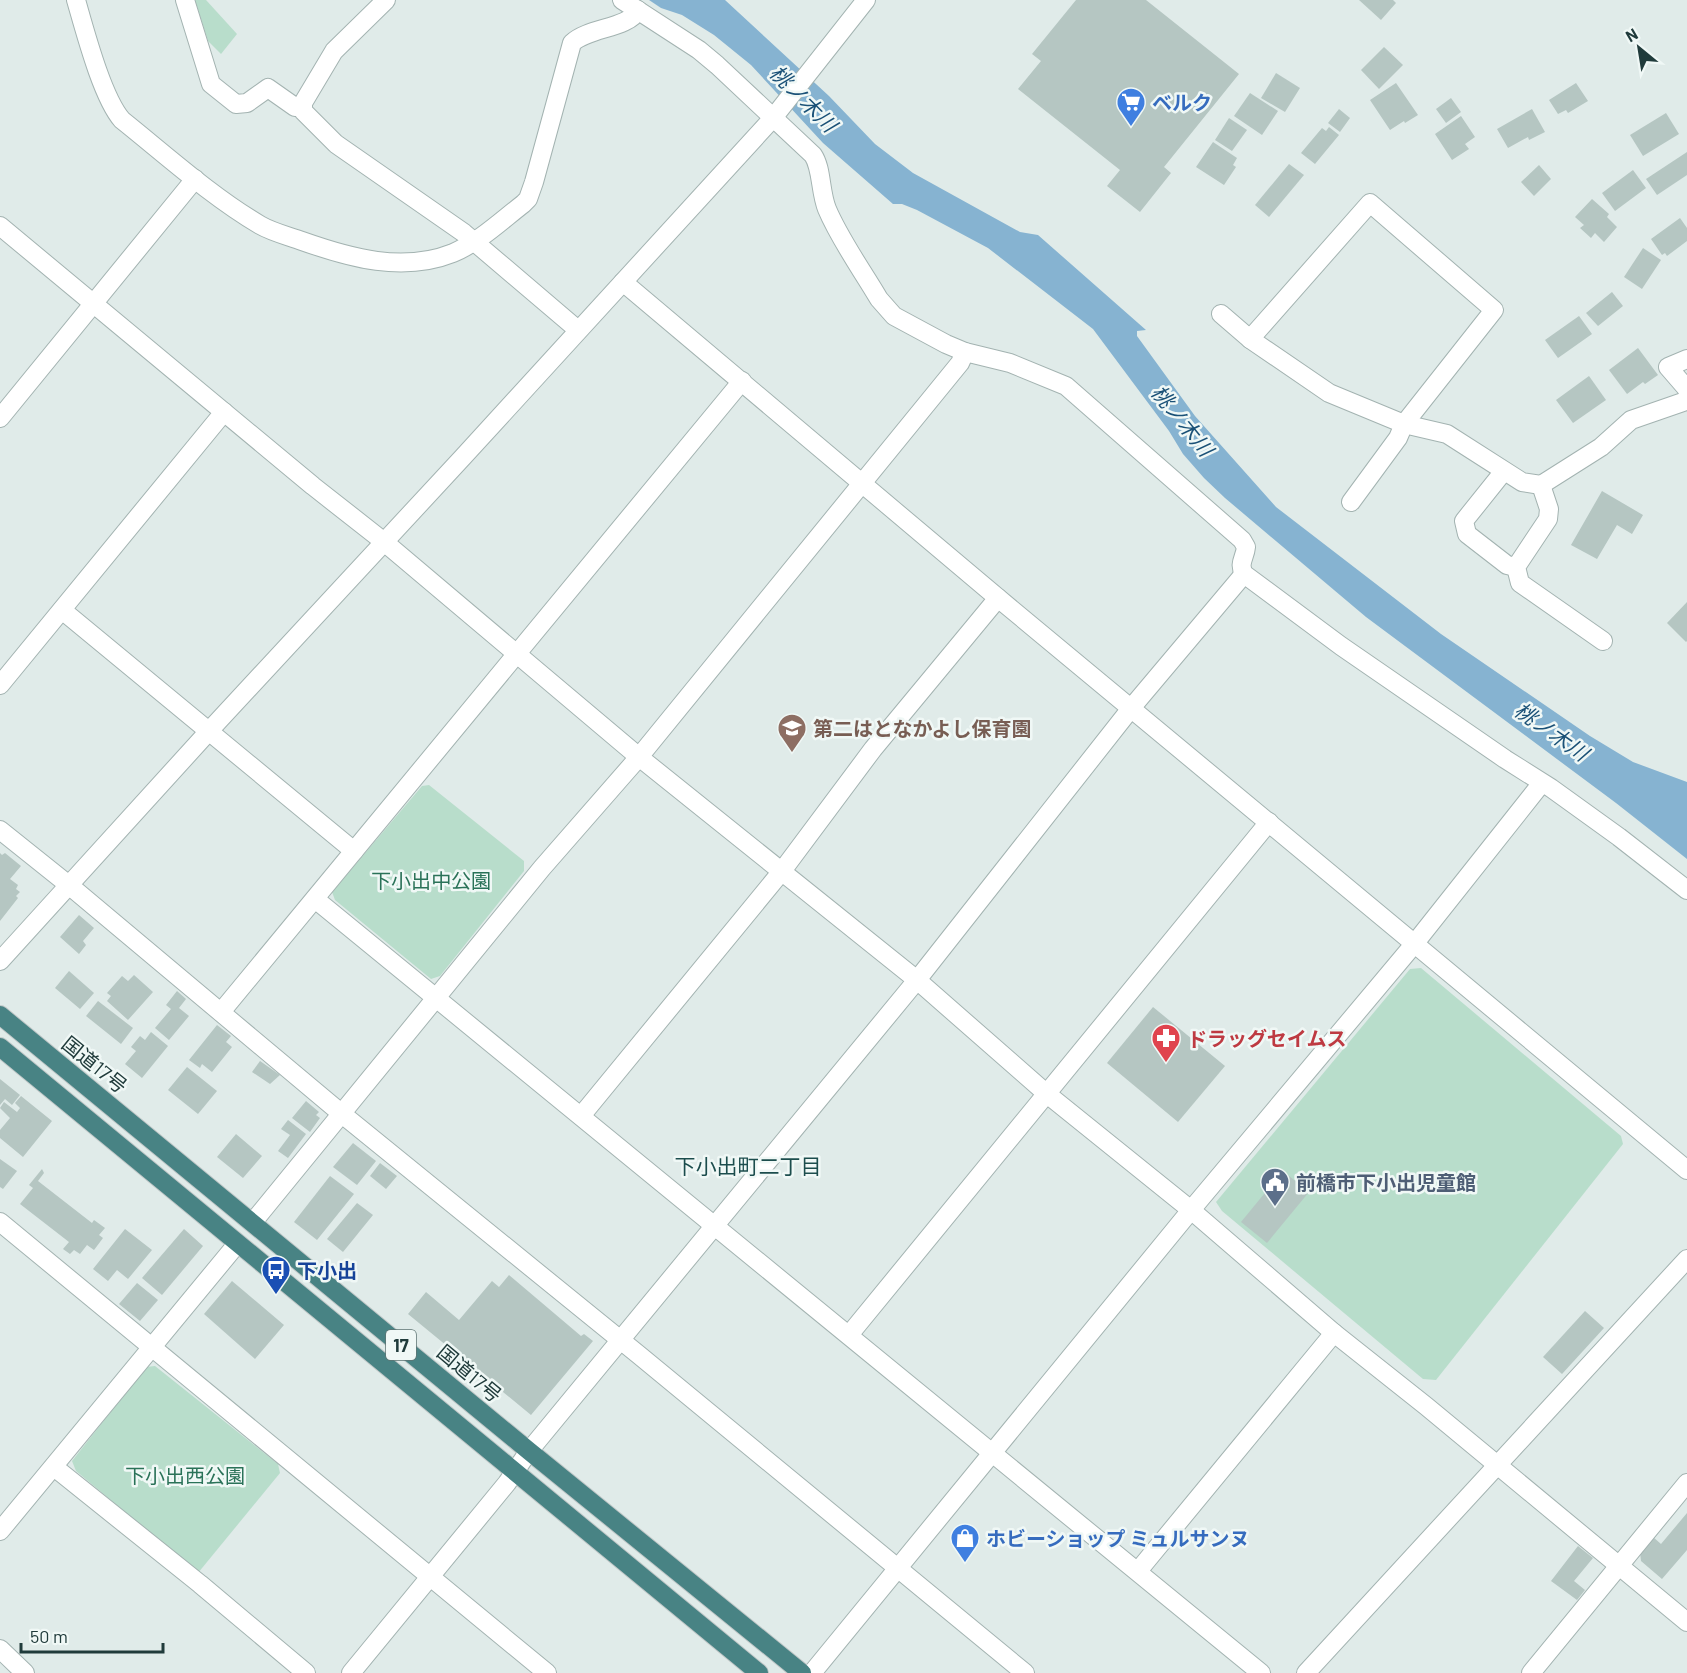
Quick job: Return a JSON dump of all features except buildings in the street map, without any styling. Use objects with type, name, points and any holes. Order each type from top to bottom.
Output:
[{"type":"highway","name":"国道17号","points":[[0,1015],[802,1673]]},
{"type":"highway","name":"17","points":[[0,1047],[759,1673]]},
{"type":"street","points":[[76,0],[99,70],[117,114],[195,179],[261,226],[345,255],[372,261],[407,262],[439,258],[474,242],[528,199],[572,43],[581,36],[632,18],[638,10]]},
{"type":"street","points":[[185,0],[211,84],[236,104],[247,103],[268,88],[295,107],[302,106]]},
{"type":"street","points":[[302,106],[334,51],[386,0]]},
{"type":"street","points":[[622,0],[717,64],[775,114],[817,160],[820,188],[828,211],[882,304],[894,316],[966,352],[1010,363],[1066,386],[1242,540],[1246,547],[1240,562],[1244,574],[1341,646],[1541,784],[1551,788],[1687,890]]},
{"type":"street","points":[[0,961],[208,731],[775,114],[866,0]]},
{"type":"street","points":[[302,106],[306,116],[336,144],[474,242],[578,330]]},
{"type":"street","points":[[0,417],[195,179]]},
{"type":"street","points":[[1250,339],[1370,203],[1494,310],[1404,424],[1398,438],[1351,502]]},
{"type":"street","points":[[0,226],[383,541],[639,757],[917,980],[1047,1094],[1191,1210],[1334,1333],[1497,1464],[1687,1622]]},
{"type":"street","points":[[623,282],[998,598],[1687,1170]]},
{"type":"street","points":[[1221,314],[1250,339],[1329,393],[1404,424],[1447,434],[1522,482],[1541,485],[1601,447],[1631,420],[1683,402],[1687,398]]},
{"type":"street","points":[[253,1222],[542,868],[639,757],[864,484],[960,363],[966,352]]},
{"type":"street","points":[[1687,360],[1668,367],[1687,389]]},
{"type":"street","points":[[221,1012],[742,381]]},
{"type":"street","points":[[0,685],[224,412]]},
{"type":"street","points":[[1504,471],[1464,521],[1467,534],[1508,565],[1516,567]]},
{"type":"street","points":[[1541,485],[1549,509],[1548,519],[1516,567],[1520,583],[1603,641]]},
{"type":"street","points":[[351,1673],[917,980],[1132,707],[1244,574]]},
{"type":"street","points":[[580,1116],[782,871],[873,749],[998,598]]},
{"type":"street","points":[[62,610],[354,851]]},
{"type":"street","points":[[812,1673],[1191,1210],[1415,943],[1541,784]]},
{"type":"street","points":[[849,1335],[1269,822]]},
{"type":"street","points":[[0,830],[342,1114],[621,1340],[1025,1673]]},
{"type":"street","points":[[315,899],[1261,1673]]},
{"type":"street","points":[[4,1233],[152,1347],[547,1673]]},
{"type":"street","points":[[0,1531],[237,1244]]},
{"type":"street","points":[[1306,1673],[1687,1259]]},
{"type":"street","points":[[1138,1571],[1334,1333]]},
{"type":"street","points":[[54,1467],[200,1584],[306,1673]]},
{"type":"street","points":[[1531,1673],[1687,1483]]},
{"type":"street","points":[[0,1649],[25,1673]]},
{"type":"green space","points":[[195,0],[206,0],[237,34],[221,54],[208,41]]},
{"type":"green space","name":"下小出中公園","points":[[429,785],[524,861],[524,871],[440,976],[431,979],[335,900],[332,892],[422,786]]},
{"type":"green space","points":[[1421,968],[1621,1136],[1623,1144],[1436,1380],[1423,1379],[1222,1211],[1216,1202],[1410,969]]},
{"type":"green space","name":"下小出西公園","points":[[155,1366],[278,1464],[280,1473],[198,1573],[76,1471],[72,1461],[146,1367]]},
{"type":"water","name":"桃ノ木川","points":[[649,0],[725,0],[829,96],[875,144],[913,173],[1020,232],[1038,235],[1146,330],[1137,331],[1137,336],[1195,416],[1276,507],[1441,634],[1590,736],[1633,762],[1687,782],[1687,859],[1616,803],[1366,617],[1225,498],[1183,454],[1169,431],[1093,329],[988,248],[917,210],[902,204],[893,204],[823,143],[751,65],[714,35],[682,15],[661,8]]},
{"type":"place","name":"ベルク","points":[[1131,128]]},
{"type":"place","name":"第二はとなかよし保育園","points":[[792,754]]},
{"type":"place","name":"ドラッグセイムス","points":[[1166,1064]]},
{"type":"place","name":"前橋市下小出児童館","points":[[1275,1208]]},
{"type":"place","name":"下小出","points":[[276,1296]]},
{"type":"place","name":"ホビーショップ ミュルサンヌ","points":[[965,1564]]},
{"type":"district","name":"下小出町二丁目","points":[[748,1165]]}]
